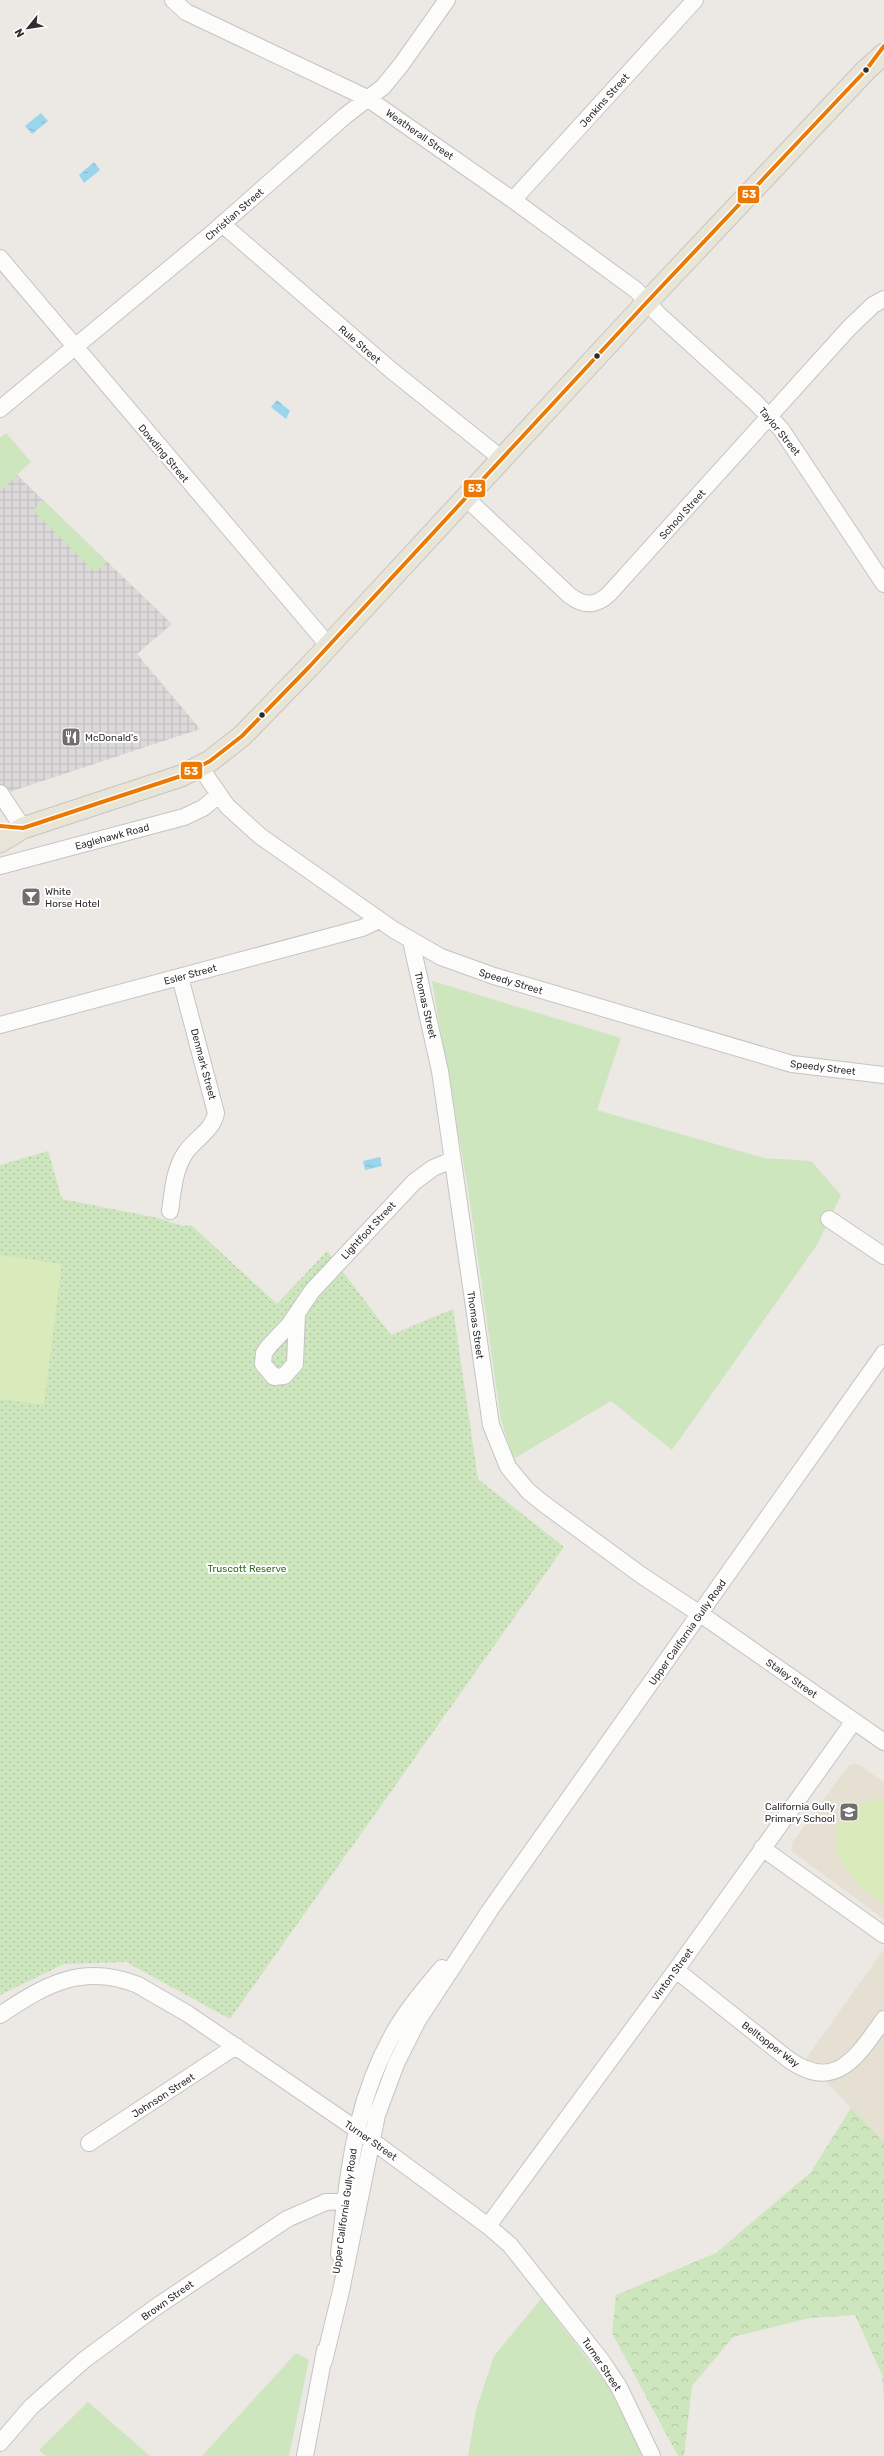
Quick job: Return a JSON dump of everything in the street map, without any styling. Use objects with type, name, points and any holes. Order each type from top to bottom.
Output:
[{"type":"main road","points":[[866,70],[884,46]]},
{"type":"main road","points":[[6,833],[138,792],[200,766],[230,746],[252,726],[329,646],[647,302],[866,70],[884,54]]},
{"type":"street","name":"Weatherall Street","points":[[173,0],[186,12],[367,98],[623,279],[647,302]]},
{"type":"street","name":"Christian Street","points":[[0,409],[222,224],[393,77],[447,0]]},
{"type":"street","name":"Jenkins Street","points":[[513,200],[695,0]]},
{"type":"street","name":"Rule Street","points":[[222,224],[391,370],[502,459]]},
{"type":"street","name":"Dowding Street","points":[[0,258],[329,646]]},
{"type":"street","name":"School Street","points":[[466,498],[569,595],[583,603],[597,603],[609,594],[862,315],[873,305],[884,300]]},
{"type":"street","name":"Taylor Street","points":[[647,302],[770,416],[794,446],[884,584]]},
{"type":"street","name":"Speedy Street","points":[[200,766],[219,795],[242,821],[260,836],[379,920],[411,941],[441,957],[494,976],[762,1056],[812,1067],[884,1075]]},
{"type":"street","points":[[0,793],[6,833]]},
{"type":"street","name":"Eaglehawk Road","points":[[0,866],[184,818],[203,808],[219,795]]},
{"type":"street","name":"Esler Street","points":[[0,1025],[362,928],[379,920]]},
{"type":"street","name":"Thomas Street","points":[[411,941],[436,1051],[491,1425],[501,1455],[516,1478],[544,1504],[641,1575],[700,1614]]},
{"type":"street","name":"Denmark Street","points":[[170,1211],[175,1181],[181,1161],[193,1144],[212,1125],[216,1113],[180,977]]},
{"type":"street","name":"Lightfoot Street","points":[[297,1314],[316,1286],[403,1193],[433,1168],[452,1160]]},
{"type":"street","points":[[829,1219],[884,1256]]},
{"type":"street","name":"Upper California Gully Road","points":[[351,2199],[371,2140],[386,2088],[406,2042],[490,1910],[884,1353]]},
{"type":"street","name":"Staley Street","points":[[700,1614],[884,1742]]},
{"type":"street","name":"Vinton Street","points":[[488,2226],[676,1970],[854,1721]]},
{"type":"street","points":[[762,1848],[884,1935]]},
{"type":"street","name":"Upper California Gully Road","points":[[305,2456],[324,2361],[341,2291],[351,2199],[356,2129],[376,2068],[400,2023],[421,1993],[490,1910]]},
{"type":"street","name":"Belltopper Way","points":[[676,1970],[788,2059],[804,2069],[825,2072],[845,2067],[857,2056],[884,2020]]},
{"type":"street","name":"Turner Street","points":[[0,2015],[33,1993],[52,1984],[88,1975],[106,1976],[121,1978],[138,1985],[236,2046],[356,2129],[488,2226],[525,2261],[602,2360],[619,2387],[652,2456]]},
{"type":"street","name":"Johnson Street","points":[[89,2143],[236,2046]]},
{"type":"street","name":"Brown Street","points":[[0,2443],[31,2407],[72,2371],[156,2307],[287,2219],[326,2202],[351,2199]]},
{"type":"shaded area","points":[[17,475],[172,624],[137,654],[200,729],[0,795],[0,491]]},
{"type":"shaded area","name":"California Gully Primary School","points":[[858,1764],[884,1782],[884,1919],[791,1851],[792,1843],[848,1766]]},
{"type":"shaded area","points":[[884,1949],[884,2142],[805,2060]]},
{"type":"green space","points":[[6,433],[31,462],[0,491],[0,438]]},
{"type":"green space","points":[[44,501],[107,562],[95,572],[33,510]]},
{"type":"green space","points":[[432,981],[621,1038],[597,1110],[764,1158],[811,1161],[841,1195],[817,1245],[672,1450],[611,1401],[515,1458],[512,1454],[501,1420],[468,1189]]},
{"type":"green space","name":"Truscott Reserve","points":[[48,1151],[62,1199],[158,1218],[183,1226],[191,1225],[277,1304],[327,1251],[391,1335],[453,1309],[478,1479],[564,1547],[230,2019],[126,1962],[64,1964],[0,1995],[0,1165]]},
{"type":"green space","points":[[0,1255],[62,1264],[44,1405],[0,1399]]},
{"type":"green space","points":[[884,1799],[884,1904],[863,1888],[850,1874],[840,1859],[836,1840],[841,1821],[854,1808],[873,1800]]},
{"type":"green space","points":[[851,2108],[884,2142],[884,2399],[882,2375],[855,2315],[810,2318],[733,2337],[692,2386],[684,2456],[678,2456],[612,2333],[616,2295],[716,2253],[811,2172]]},
{"type":"green space","points":[[541,2299],[609,2387],[644,2456],[468,2456],[476,2410],[494,2356]]},
{"type":"green space","points":[[296,2353],[309,2360],[289,2456],[202,2456]]},
{"type":"green space","points":[[88,2402],[150,2456],[46,2456],[39,2450]]},
{"type":"water","points":[[41,113],[48,121],[32,134],[25,126]]},
{"type":"water","points":[[94,162],[100,170],[84,183],[79,175]]},
{"type":"water","points":[[277,400],[290,411],[286,419],[271,407]]},
{"type":"water","points":[[380,1157],[382,1166],[365,1170],[363,1161]]},
{"type":"transit line","name":"53","points":[[0,826],[23,828],[181,776],[210,761],[242,736],[310,666],[647,302],[866,70],[884,46]]},
{"type":"place","name":"McDonald's","points":[[71,737]]},
{"type":"place","name":"White Horse Hotel","points":[[31,897]]},
{"type":"place","name":"California Gully Primary School","points":[[849,1812]]}]
